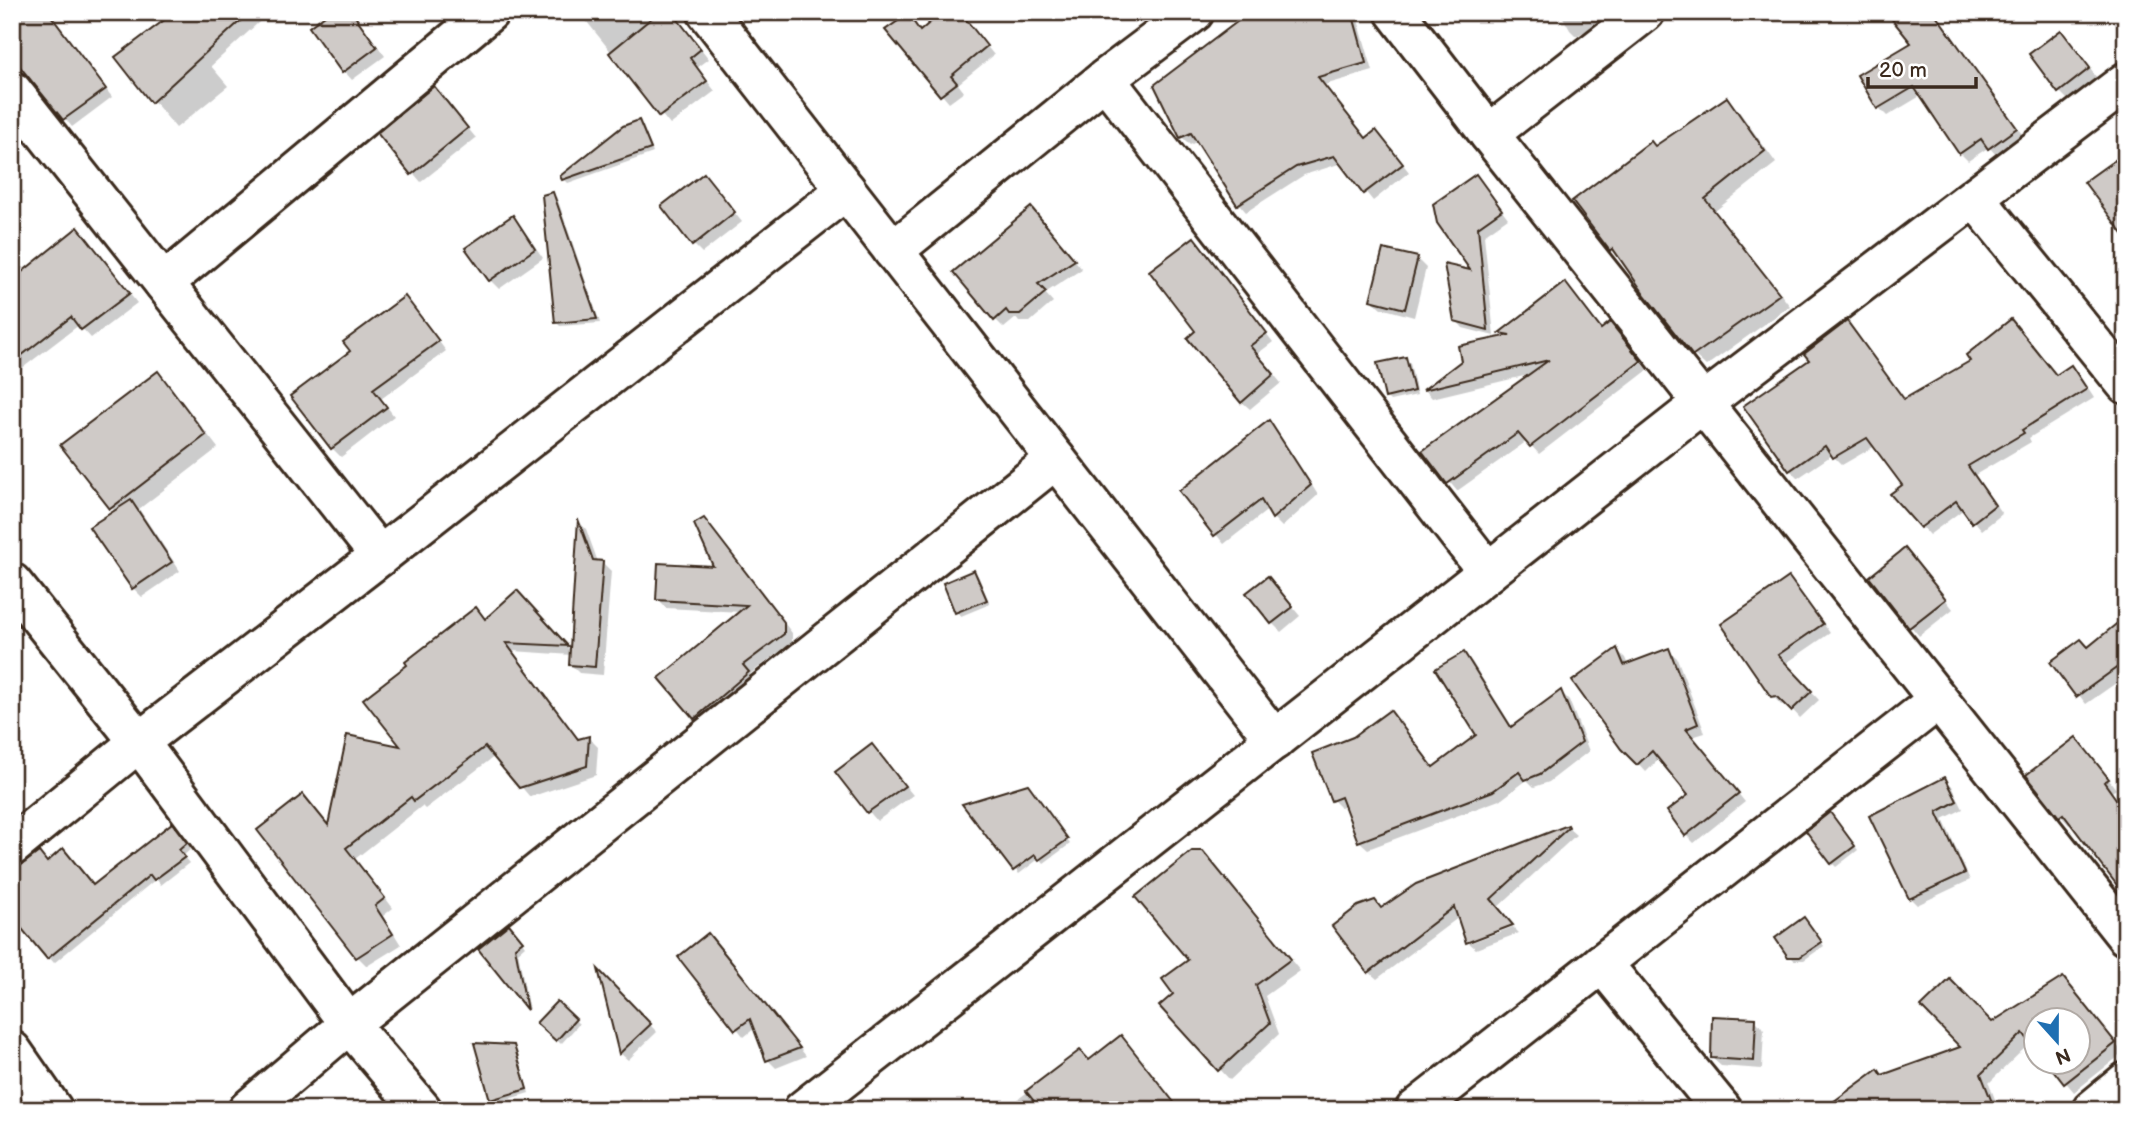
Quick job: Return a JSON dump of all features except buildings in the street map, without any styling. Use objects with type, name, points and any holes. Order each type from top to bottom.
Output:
[{"type":"street","points":[[164,283],[489,12]]},
{"type":"street","points":[[893,251],[1105,79],[1194,12]]},
{"type":"street","points":[[1395,12],[2126,936]]},
{"type":"street","points":[[1489,134],[1646,12]]},
{"type":"street","points":[[716,16],[893,251],[1275,740]]},
{"type":"street","points":[[1105,79],[1488,572]]},
{"type":"street","points":[[803,1110],[1703,403],[2126,82]]},
{"type":"street","points":[[12,91],[380,556]]},
{"type":"street","points":[[12,846],[139,743],[846,190]]},
{"type":"street","points":[[1975,198],[2126,384]]},
{"type":"street","points":[[248,1110],[349,1024],[1056,459]]},
{"type":"street","points":[[12,583],[139,743],[349,1024],[422,1110]]},
{"type":"street","points":[[1415,1110],[1938,700]]},
{"type":"street","points":[[1602,963],[1722,1110]]},
{"type":"street","points":[[12,1051],[53,1110]]},
{"type":"street","points":[[2092,1110],[2126,1082]]}]
